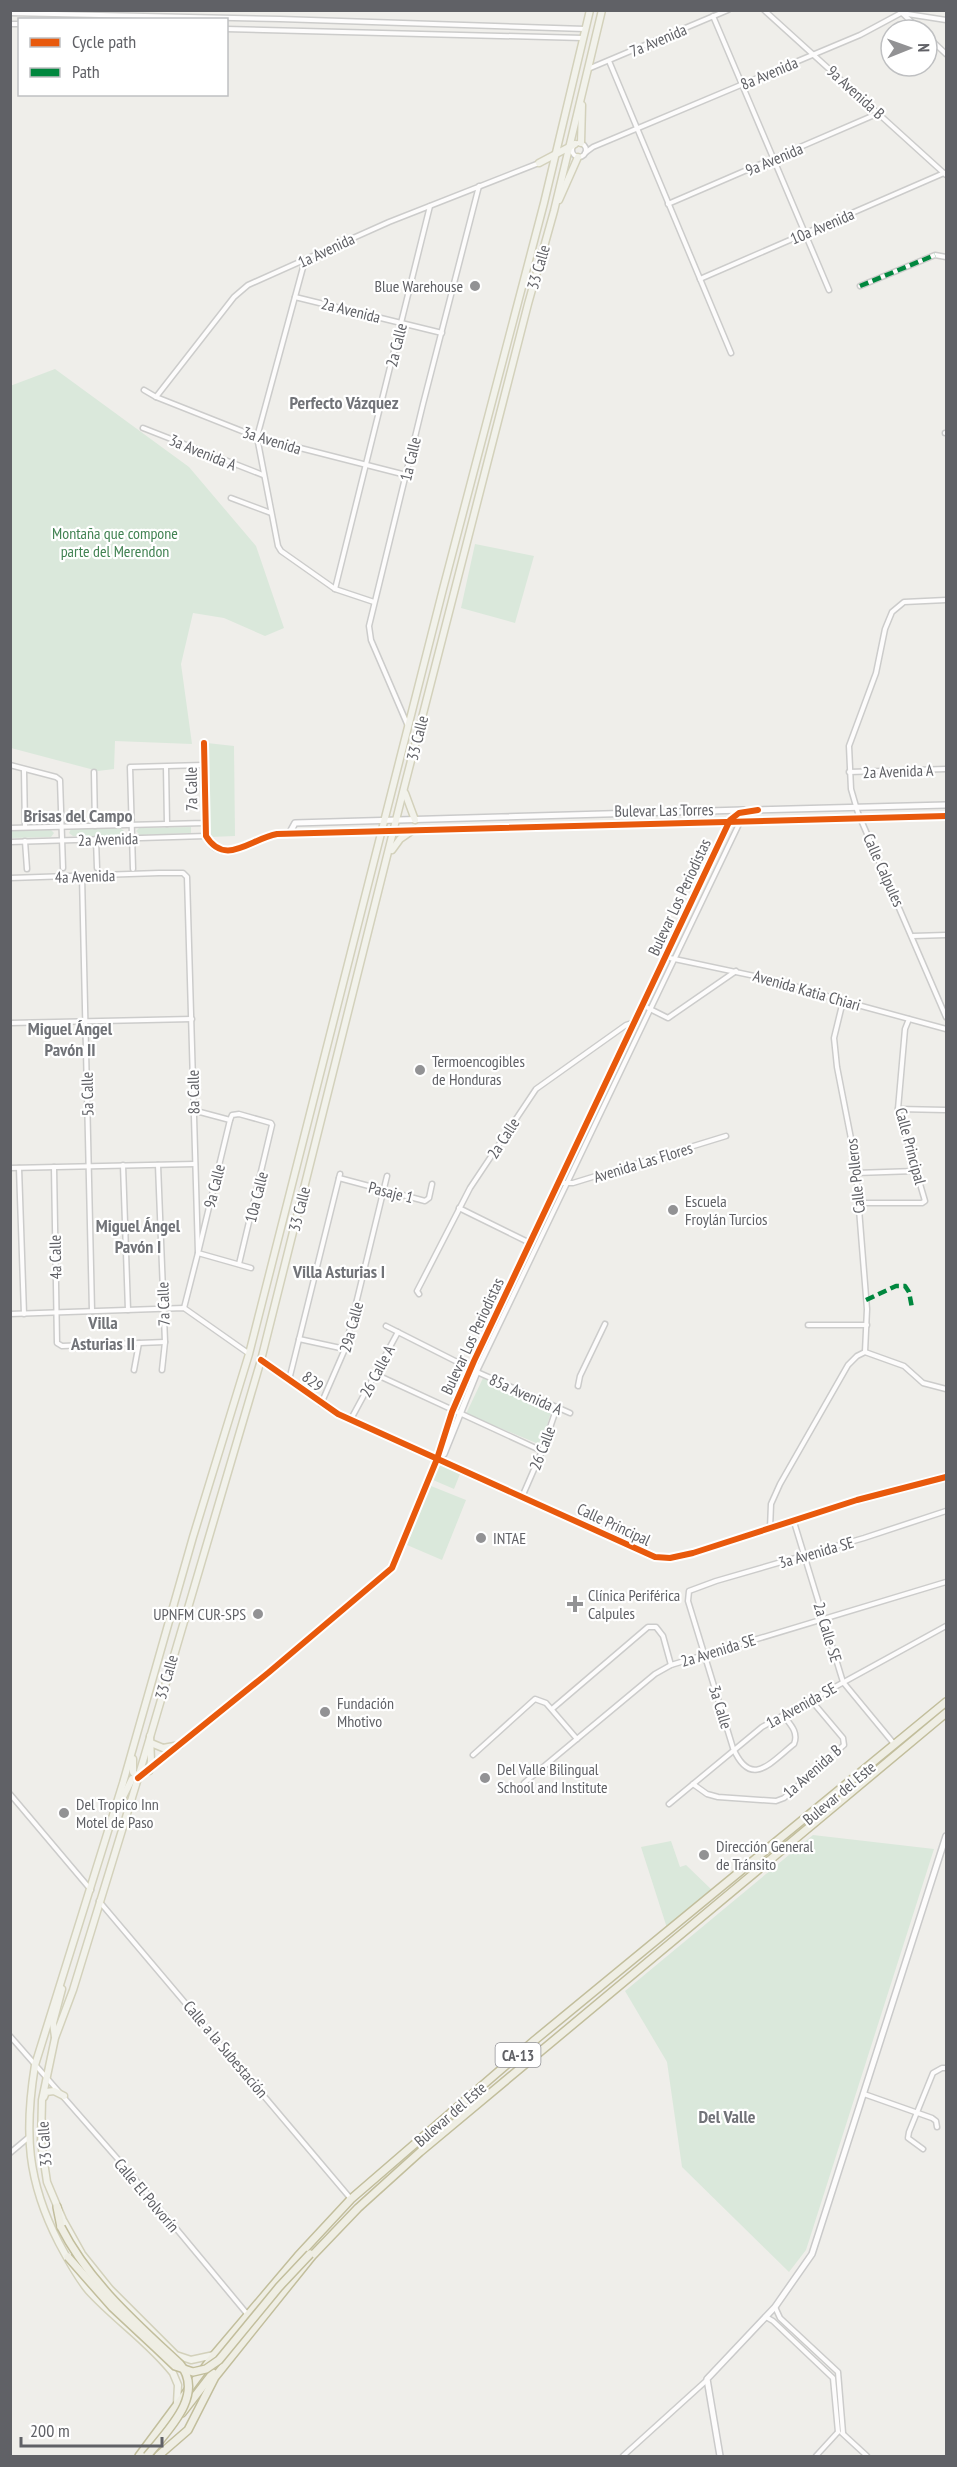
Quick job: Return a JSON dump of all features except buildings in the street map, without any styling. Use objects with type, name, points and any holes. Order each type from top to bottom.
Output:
[{"type":"highway","name":"Bulevar del Este","points":[[139,2457],[214,2355],[351,2199],[535,2040],[896,1746],[946,1702]]},
{"type":"highway","points":[[909,1744],[908,1739],[938,1713],[946,1702]]},
{"type":"highway","name":"Bulevar del Este","points":[[158,2457],[188,2430],[215,2377],[228,2359],[322,2246],[358,2208],[420,2152],[946,1713]]},
{"type":"highway","points":[[605,1984],[611,1994]]},
{"type":"highway","points":[[57,2207],[61,2227],[85,2268],[112,2299],[180,2364],[186,2373],[189,2388],[185,2403],[147,2457]]},
{"type":"highway","points":[[66,2254],[112,2307],[175,2366],[193,2372],[206,2369],[219,2360],[279,2287],[310,2254],[322,2246]]},
{"type":"highway","points":[[171,2411],[178,2415],[182,2413],[217,2368],[228,2359]]},
{"type":"main road","name":"33 Calle","points":[[177,2403],[177,2381],[163,2362],[88,2289],[69,2264],[47,2218],[36,2188],[29,2137],[29,2103],[35,2065],[112,1821],[249,1354],[590,10]]},
{"type":"main road","name":"33 Calle","points":[[214,2355],[195,2360],[183,2358],[172,2352],[93,2270],[70,2235],[47,2182],[41,2142],[42,2100],[55,2038],[73,1990],[138,1778],[261,1360],[528,304],[554,211],[577,145],[582,94],[602,10]]},
{"type":"main road","points":[[585,29],[591,34],[590,60]]},
{"type":"main road","points":[[539,163],[555,153],[577,145],[582,94]]},
{"type":"main road","points":[[539,163],[553,162],[572,156]]},
{"type":"main road","points":[[554,211],[572,156]]},
{"type":"main road","points":[[404,788],[406,800],[415,820]]},
{"type":"main road","points":[[387,861],[400,839],[413,830]]},
{"type":"main road","points":[[138,1778],[132,1769],[140,1721]]},
{"type":"main road","points":[[149,1771],[152,1743],[150,1733]]},
{"type":"main road","points":[[152,1743],[163,1748],[180,1745]]},
{"type":"main road","points":[[112,1821],[127,1787],[132,1779],[138,1778]]},
{"type":"main road","points":[[55,2038],[53,2023],[60,2001],[64,1972]]},
{"type":"main road","points":[[42,2100],[46,2092],[54,2091],[64,2096]]},
{"type":"main road","points":[[163,2362],[172,2352]]},
{"type":"street","name":"7a Avenida","points":[[588,70],[728,10]]},
{"type":"street","name":"9a Avenida B","points":[[764,10],[945,174]]},
{"type":"street","points":[[900,12],[931,18],[933,10]]},
{"type":"street","name":"8a Avenida","points":[[572,156],[585,153],[592,147],[860,35],[900,12]]},
{"type":"street","points":[[10,13],[585,29]]},
{"type":"street","points":[[714,16],[829,290]]},
{"type":"street","points":[[280,19],[280,29]]},
{"type":"street","points":[[228,28],[583,38]]},
{"type":"street","points":[[609,61],[731,353]]},
{"type":"street","name":"9a Avenida","points":[[668,204],[879,113]]},
{"type":"street","points":[[577,145],[592,147]]},
{"type":"street","points":[[577,145],[585,153]]},
{"type":"street","name":"1a Avenida","points":[[156,397],[234,297],[248,285],[430,205],[539,163]]},
{"type":"street","name":"10a Avenida","points":[[700,279],[945,174]]},
{"type":"street","name":"1a Calle","points":[[409,726],[370,635],[374,602],[479,186]]},
{"type":"street","name":"2a Calle","points":[[335,590],[430,205]]},
{"type":"street","points":[[860,286],[934,255],[946,257]]},
{"type":"street","points":[[305,260],[257,437],[263,475],[281,551],[335,590],[374,602]]},
{"type":"street","name":"2a Avenida","points":[[295,297],[442,333]]},
{"type":"street","name":"3a Avenida","points":[[144,390],[156,397],[257,437],[406,475]]},
{"type":"street","name":"3a Avenida A","points":[[143,428],[263,475]]},
{"type":"street","points":[[231,498],[272,513]]},
{"type":"street","name":"Calle Calpules","points":[[946,600],[899,604],[892,612],[885,629],[876,673],[850,738],[849,772],[856,807],[946,1017]]},
{"type":"street","name":"7a Calle","points":[[204,743],[206,836]]},
{"type":"street","points":[[10,765],[59,778],[63,868]]},
{"type":"street","points":[[133,869],[130,767],[204,765]]},
{"type":"street","points":[[166,766],[167,824]]},
{"type":"street","name":"2a Avenida A","points":[[849,772],[946,769]]},
{"type":"street","points":[[24,770],[26,827]]},
{"type":"street","points":[[94,772],[95,825]]},
{"type":"street","name":"Bulevar Las Torres","points":[[289,834],[295,823],[946,805]]},
{"type":"street","points":[[810,819],[814,813],[811,809]]},
{"type":"street","points":[[729,822],[736,814],[758,810]]},
{"type":"street","name":"Bulevar Las Torres","points":[[289,834],[946,816]]},
{"type":"street","points":[[413,830],[415,820]]},
{"type":"street","name":"Bulevar Los Periodistas","points":[[474,1370],[474,1361],[729,822]]},
{"type":"street","name":"Bulevar Los Periodistas","points":[[138,1778],[392,1568],[437,1459],[444,1454],[455,1413],[474,1370],[567,1184],[740,822]]},
{"type":"street","name":"2a Avenida","points":[[10,828],[205,823]]},
{"type":"street","points":[[206,836],[211,845],[228,851],[268,836],[289,834]]},
{"type":"street","name":"2a Avenida","points":[[10,842],[206,836]]},
{"type":"street","points":[[96,839],[97,868]]},
{"type":"street","points":[[26,841],[27,869]]},
{"type":"street","name":"4a Avenida","points":[[10,878],[159,873],[187,875]]},
{"type":"street","name":"8a Calle","points":[[184,1308],[198,1253],[187,875]]},
{"type":"street","name":"5a Calle","points":[[81,876],[92,1311]]},
{"type":"street","points":[[913,936],[946,935]]},
{"type":"street","name":"Avenida Katia Chiari","points":[[666,957],[778,981],[946,1029]]},
{"type":"street","points":[[642,1005],[668,1018],[737,971]]},
{"type":"street","name":"Calle Polleros","points":[[843,1001],[834,1038],[856,1173],[867,1325],[865,1352]]},
{"type":"street","name":"Calle Principal","points":[[858,1203],[924,1202],[925,1198],[898,1109],[905,1029],[909,1018]]},
{"type":"street","points":[[10,1023],[192,1019]]},
{"type":"street","name":"2a Calle","points":[[419,1294],[417,1291],[459,1208],[536,1089],[616,1032],[635,1022]]},
{"type":"street","points":[[898,1109],[946,1110]]},
{"type":"street","points":[[200,1112],[230,1120]]},
{"type":"street","name":"10a Calle","points":[[230,1120],[232,1115],[239,1114],[271,1123],[273,1129],[239,1264]]},
{"type":"street","name":"9a Calle","points":[[198,1253],[230,1120]]},
{"type":"street","name":"Avenida Las Flores","points":[[558,1183],[567,1184],[726,1136]]},
{"type":"street","name":"7a Calle","points":[[158,1164],[165,1342],[162,1371]]},
{"type":"street","points":[[10,1168],[195,1164]]},
{"type":"street","points":[[123,1165],[128,1310]]},
{"type":"street","name":"4a Calle","points":[[54,1167],[57,1343],[59,1346],[139,1343]]},
{"type":"street","points":[[19,1168],[24,1314]]},
{"type":"street","points":[[856,1173],[915,1171]]},
{"type":"street","name":"Pasaje 1","points":[[299,1339],[340,1176],[384,1191],[425,1201],[429,1198],[432,1184]]},
{"type":"street","name":"29a Calle","points":[[321,1404],[345,1349],[387,1176]]},
{"type":"street","points":[[459,1208],[530,1243]]},
{"type":"street","points":[[198,1253],[251,1268]]},
{"type":"street","points":[[10,1314],[184,1308],[249,1354]]},
{"type":"street","points":[[578,1386],[580,1376],[605,1324]]},
{"type":"street","points":[[808,1325],[867,1325]]},
{"type":"street","name":"85a Avenida A","points":[[386,1326],[474,1370],[570,1413]]},
{"type":"street","name":"26 Calle A","points":[[351,1419],[398,1332]]},
{"type":"street","points":[[289,1380],[299,1339],[345,1349]]},
{"type":"street","points":[[134,1370],[139,1343],[165,1342]]},
{"type":"street","points":[[770,1530],[771,1504],[780,1484],[848,1365],[856,1356],[865,1352],[904,1366],[923,1383],[946,1389]]},
{"type":"street","name":"829","points":[[261,1360],[321,1404],[351,1419]]},
{"type":"street","points":[[375,1374],[455,1413],[542,1451]]},
{"type":"street","name":"26 Calle","points":[[522,1497],[542,1451],[557,1407]]},
{"type":"street","name":"Calle Principal","points":[[351,1419],[655,1557],[680,1557],[770,1530],[857,1500],[946,1477]]},
{"type":"street","name":"3a Avenida SE","points":[[688,1596],[692,1589],[946,1511]]},
{"type":"street","name":"2a Calle SE","points":[[794,1522],[843,1682],[896,1746]]},
{"type":"street","name":"2a Avenida SE","points":[[524,1784],[655,1674],[671,1665],[946,1582]]},
{"type":"street","name":"3a Calle","points":[[688,1596],[733,1748]]},
{"type":"street","name":"1a Avenida SE","points":[[669,1804],[733,1748],[762,1727],[946,1626]]},
{"type":"street","points":[[552,1709],[644,1629],[656,1627],[663,1636],[671,1665]]},
{"type":"street","points":[[472,1755],[535,1699],[542,1701],[552,1709],[577,1739]]},
{"type":"street","name":"1a Avenida B","points":[[693,1784],[707,1794],[718,1797],[768,1802],[784,1798],[844,1744],[843,1738],[811,1700]]},
{"type":"street","points":[[733,1748],[745,1768],[754,1770],[764,1767],[795,1742],[795,1732],[783,1715]]},
{"type":"street","points":[[10,1794],[91,1890]]},
{"type":"street","points":[[623,2457],[707,2379],[775,2307],[812,2254],[946,1836]]},
{"type":"street","name":"Calle a la Subestación","points":[[99,1900],[351,2199]]},
{"type":"street","points":[[10,2036],[35,2065]]},
{"type":"street","name":"Calle El Polvorín","points":[[35,2065],[64,2096],[248,2315]]},
{"type":"street","points":[[923,2149],[908,2138],[933,2073],[946,2068]]},
{"type":"street","points":[[864,2094],[936,2121],[937,2127]]},
{"type":"street","points":[[10,2153],[29,2137]]},
{"type":"street","points":[[775,2307],[780,2318],[838,2372],[840,2432],[816,2457]]},
{"type":"street","points":[[765,2316],[773,2320],[833,2378],[840,2432],[867,2457]]},
{"type":"street","points":[[707,2379],[720,2457]]},
{"type":"green space","name":"Montaña que compone parte del Merendon","points":[[55,369],[189,467],[256,546],[284,628],[265,636],[224,618],[193,613],[181,664],[192,744],[115,741],[114,769],[98,771],[11,748],[10,386]]},
{"type":"green space","points":[[475,544],[534,556],[515,623],[461,608]]},
{"type":"green space","points":[[207,743],[234,746],[235,836],[210,837]]},
{"type":"green space","points":[[191,827],[191,833],[140,835],[136,831],[139,828]]},
{"type":"green space","points":[[120,828],[124,831],[120,836],[73,836],[69,833],[71,829]]},
{"type":"green space","points":[[51,830],[54,833],[51,837],[11,838],[11,831]]},
{"type":"green space","points":[[483,1378],[552,1409],[541,1445],[466,1414]]},
{"type":"green space","points":[[440,1465],[460,1474],[454,1489],[433,1480]]},
{"type":"green space","points":[[431,1486],[466,1500],[442,1560],[407,1545]]},
{"type":"green space","points":[[813,1835],[934,1849],[806,2250],[789,2272],[682,2167],[667,2062],[625,1991]]},
{"type":"green space","points":[[671,1841],[680,1867],[686,1865],[714,1892],[667,1928],[641,1847]]},
{"type":"marked path","points":[[860,286],[935,255]]},
{"type":"marked path","points":[[866,1300],[896,1286],[905,1286],[909,1292],[912,1308]]},
{"type":"cycle path","points":[[204,743],[206,836],[213,845],[230,850],[239,849],[277,834],[946,816]]},
{"type":"cycle path","points":[[138,1778],[268,1673],[392,1568],[474,1361],[730,820],[739,813],[758,810]]},
{"type":"cycle path","points":[[261,1360],[338,1414],[655,1557],[670,1558],[693,1553],[857,1500],[946,1477]]},
{"type":"place","name":"Blue Warehouse","points":[[475,286]]},
{"type":"place","name":"Termoencogibles de Honduras","points":[[420,1070]]},
{"type":"place","name":"Escuela Froylán Turcios","points":[[673,1210]]},
{"type":"place","name":"INTAE","points":[[481,1538]]},
{"type":"place","name":"Clínica Periférica Calpules","points":[[575,1604]]},
{"type":"place","name":"UPNFM CUR-SPS","points":[[258,1614]]},
{"type":"place","name":"Fundación Mhotivo","points":[[325,1712]]},
{"type":"place","name":"Del Valle Bilingual School and Institute","points":[[485,1778]]},
{"type":"place","name":"Del Tropico Inn Motel de Paso","points":[[64,1813]]},
{"type":"place","name":"Dirección General de Tránsito","points":[[704,1855]]},
{"type":"district","name":"Perfecto Vázquez","points":[[344,402]]},
{"type":"district","name":"Brisas del Campo","points":[[78,815]]},
{"type":"district","name":"Miguel Ángel Pavón II","points":[[70,1038]]},
{"type":"district","name":"Miguel Ángel Pavón I","points":[[138,1235]]},
{"type":"district","name":"Villa Asturias I","points":[[339,1271]]},
{"type":"district","name":"Villa Asturias II","points":[[103,1332]]},
{"type":"district","name":"Del Valle","points":[[727,2116]]}]
